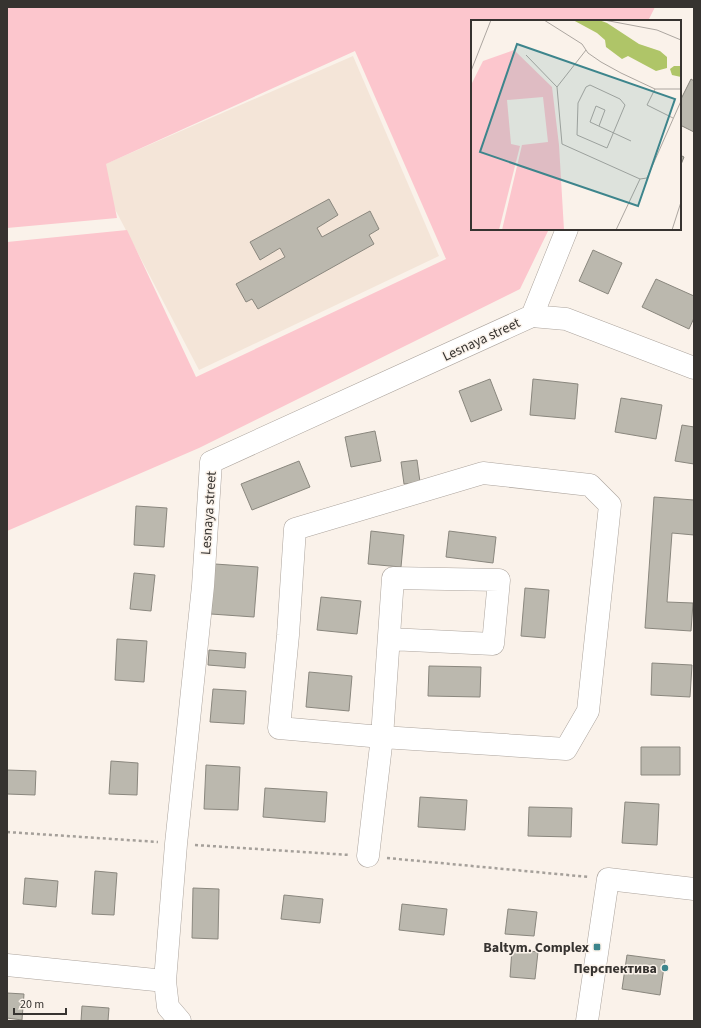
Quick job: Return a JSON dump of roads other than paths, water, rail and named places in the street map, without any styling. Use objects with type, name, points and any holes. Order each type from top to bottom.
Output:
[{"type":"street","points":[[566,230],[532,316],[566,318],[694,368]]},
{"type":"street","name":"Lesnaya street","points":[[165,981],[176,844],[203,586],[211,462],[532,316]]},
{"type":"street","points":[[483,473],[590,485],[610,505],[588,710],[566,749],[382,737],[279,728],[288,634],[295,529],[483,473]]},
{"type":"street","points":[[368,856],[382,737],[393,578],[499,580],[493,644],[389,639]]},
{"type":"street","points":[[587,1021],[608,879],[694,889]]},
{"type":"street","points":[[7,965],[165,981],[168,1007],[180,1021]]},
{"type":"place","name":"Baltym. Complex","points":[[597,947]]},
{"type":"place","name":"Перспектива","points":[[665,968]]}]
